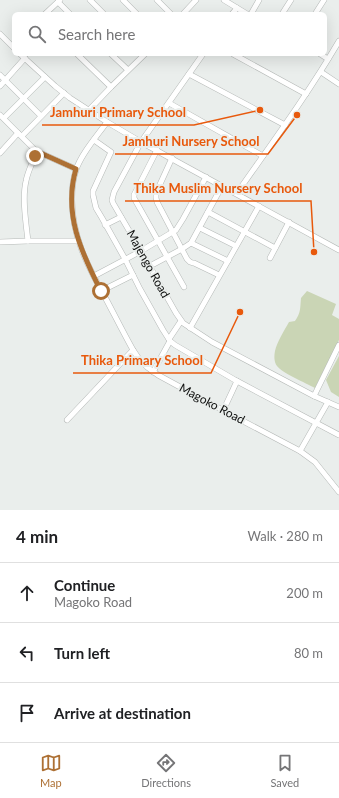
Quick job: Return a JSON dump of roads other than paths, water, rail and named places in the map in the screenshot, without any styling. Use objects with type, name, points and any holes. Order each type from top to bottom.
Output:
[{"type":"street","points":[[90,0],[102,12]]},
{"type":"street","points":[[123,0],[136,12]]},
{"type":"street","points":[[157,0],[169,12]]},
{"type":"street","points":[[185,12],[196,0]]},
{"type":"street","points":[[225,0],[244,12]]},
{"type":"street","points":[[252,12],[259,0]]},
{"type":"street","points":[[283,12],[291,0]]},
{"type":"street","points":[[316,12],[324,0]]},
{"type":"street","points":[[47,12],[59,1],[68,12]]},
{"type":"street","points":[[234,12],[237,8]]},
{"type":"street","points":[[0,34],[12,45]]},
{"type":"street","points":[[237,194],[306,94],[339,41]]},
{"type":"street","points":[[22,56],[64,92],[107,122],[339,250]]},
{"type":"street","points":[[79,56],[111,87]]},
{"type":"street","points":[[113,56],[128,70]]},
{"type":"street","points":[[89,110],[142,56]]},
{"type":"street","name":"Majengo Road","points":[[202,56],[141,142],[112,197],[113,203],[181,321],[212,342],[314,396],[339,407]]},
{"type":"street","points":[[237,56],[306,94]]},
{"type":"street","points":[[323,56],[328,59]]},
{"type":"street","points":[[0,86],[25,58]]},
{"type":"street","points":[[320,72],[339,84]]},
{"type":"street","points":[[189,74],[285,125]]},
{"type":"street","points":[[0,75],[41,116]]},
{"type":"street","points":[[45,77],[24,99],[2,116],[36,151],[76,169]]},
{"type":"street","points":[[0,153],[41,116],[64,92]]},
{"type":"street","points":[[168,103],[263,156]]},
{"type":"street","name":"Magoko Road","points":[[107,122],[85,152],[76,169],[72,191],[72,210],[78,241],[101,291],[133,350],[139,359],[153,372],[223,411],[300,451],[315,462],[339,492]]},
{"type":"street","points":[[94,140],[111,152],[93,191],[96,208],[125,259],[156,319],[169,340],[237,381],[339,435]]},
{"type":"street","points":[[157,150],[134,195],[134,198],[184,287]]},
{"type":"street","points":[[28,241],[24,195],[26,180],[36,151]]},
{"type":"street","points":[[172,158],[156,193],[157,202],[187,259],[190,262],[219,275]]},
{"type":"street","points":[[94,276],[173,233],[178,228],[206,177]]},
{"type":"street","points":[[150,266],[191,243],[222,186]]},
{"type":"street","points":[[190,328],[259,206]]},
{"type":"street","points":[[208,212],[275,248]]},
{"type":"street","points":[[105,224],[121,216]]},
{"type":"street","points":[[270,258],[289,222]]},
{"type":"street","points":[[200,228],[236,246]]},
{"type":"street","points":[[0,242],[78,241]]},
{"type":"street","points":[[191,243],[228,261]]},
{"type":"street","points":[[101,291],[133,274]]},
{"type":"street","points":[[153,372],[169,340],[181,321]]},
{"type":"street","points":[[314,396],[339,345]]},
{"type":"street","points":[[67,420],[133,350]]},
{"type":"street","points":[[223,411],[237,381]]},
{"type":"street","points":[[300,451],[328,402]]},
{"type":"place","name":"Jamhuri Primary School","points":[[260,110]]},
{"type":"place","name":"Jamhuri Nursery School","points":[[297,115]]},
{"type":"place","name":"Thika Muslim Nursery School","points":[[314,252]]},
{"type":"place","name":"Thika Primary School","points":[[240,312]]}]
